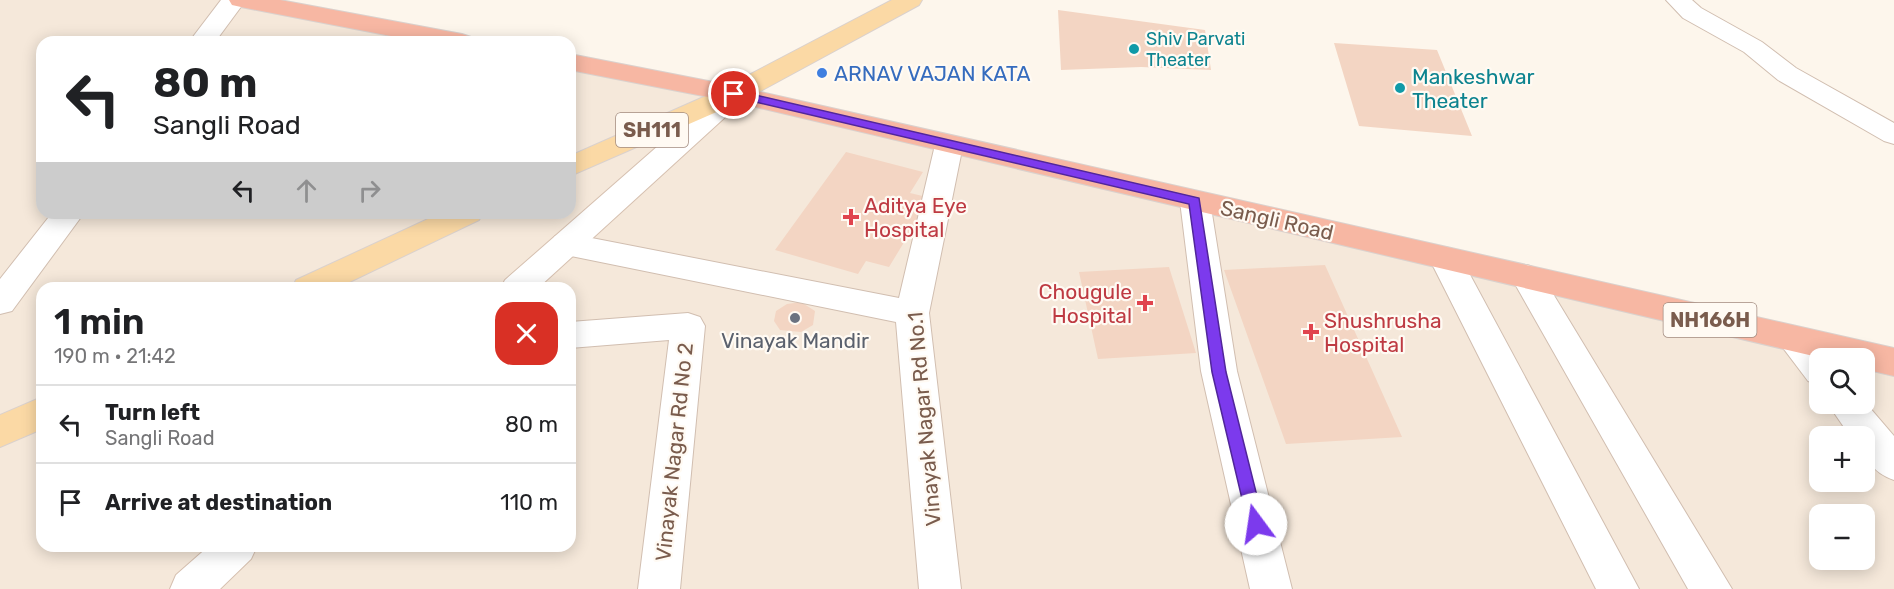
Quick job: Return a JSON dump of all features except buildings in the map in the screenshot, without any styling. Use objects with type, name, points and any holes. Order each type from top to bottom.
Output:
[{"type":"highway","points":[[241,0],[430,36]]},
{"type":"highway","name":"Sangli Road","points":[[576,63],[734,94],[1527,277]]},
{"type":"highway","name":"NH166H","points":[[1527,277],[1894,362]]},
{"type":"main road","points":[[734,94],[910,0]]},
{"type":"main road","name":"SH111","points":[[576,164],[734,94]]},
{"type":"main road","points":[[321,282],[455,219]]},
{"type":"main road","points":[[0,432],[36,415]]},
{"type":"street","points":[[207,36],[234,0]]},
{"type":"street","points":[[1678,0],[1692,13],[1753,46],[1787,74],[1894,135]]},
{"type":"street","points":[[524,282],[734,94]]},
{"type":"street","name":"Vinayak Nagar Rd No.1","points":[[939,589],[912,313],[950,145]]},
{"type":"street","points":[[1195,201],[1219,372],[1271,589]]},
{"type":"street","points":[[0,302],[64,219]]},
{"type":"street","points":[[566,244],[912,313]]},
{"type":"street","points":[[1445,258],[1618,589]]},
{"type":"street","points":[[1527,277],[1711,589]]},
{"type":"street","name":"Vinayak Nagar Rd No 2","points":[[576,335],[688,326],[659,589]]},
{"type":"street","points":[[1794,340],[1809,358]]},
{"type":"street","points":[[1854,414],[1894,464]]},
{"type":"street","points":[[191,589],[231,552]]},
{"type":"shaded area","points":[[0,0],[241,0],[430,36],[36,36],[36,219],[576,219],[576,63],[1832,348],[1809,348],[1809,414],[1875,414],[1875,358],[1894,362],[1894,589],[0,589]]},
{"type":"place","name":"Shiv Parvati Theater","points":[[1134,49]]},
{"type":"place","name":"ARNAV VAJAN KATA","points":[[822,73]]},
{"type":"place","name":"Mankeshwar Theater","points":[[1400,88]]},
{"type":"place","name":"Aditya Eye Hospital","points":[[851,217]]},
{"type":"place","name":"Chougule Hospital","points":[[1145,303]]},
{"type":"place","name":"Vinayak Mandir","points":[[795,318]]},
{"type":"place","name":"Shushrusha Hospital","points":[[1311,332]]},
{"type":"route","points":[[734,94],[1195,201],[1219,372],[1256,524]]}]
